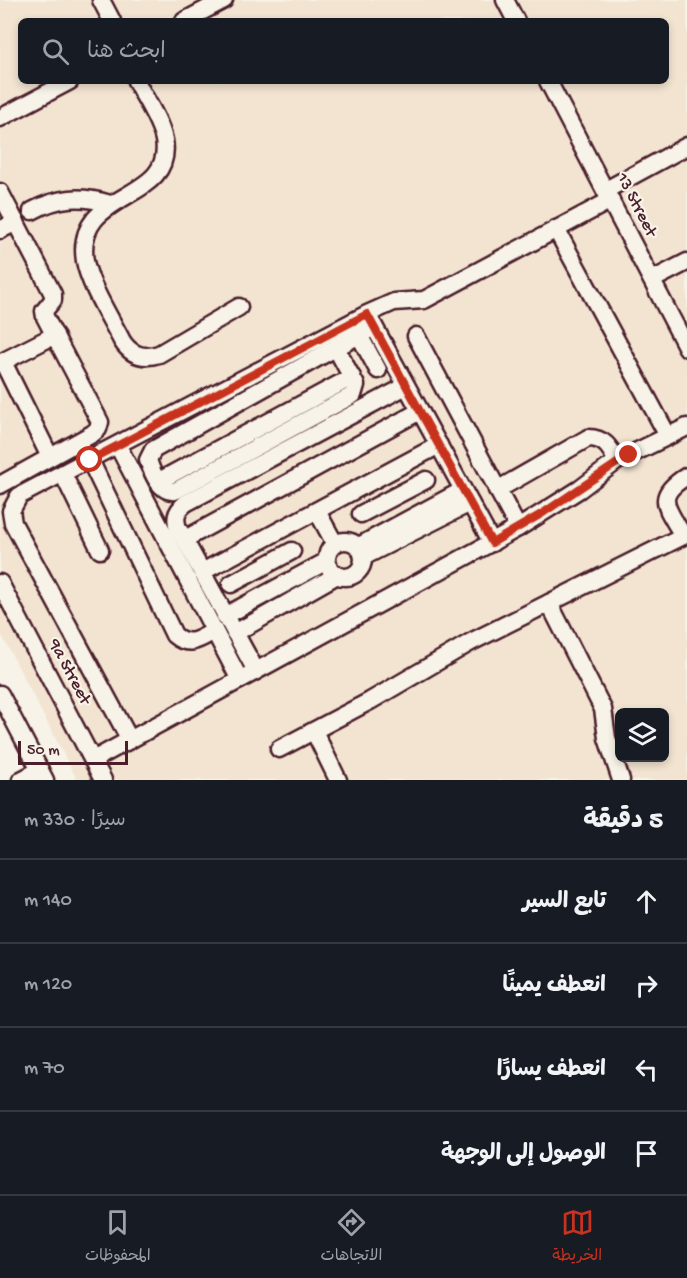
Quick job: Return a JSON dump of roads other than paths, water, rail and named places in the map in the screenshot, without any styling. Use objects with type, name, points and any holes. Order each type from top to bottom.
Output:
[{"type":"street","points":[[101,0],[110,18]]},
{"type":"street","points":[[190,18],[224,0]]},
{"type":"street","points":[[505,0],[514,18]]},
{"type":"street","points":[[0,118],[64,84]]},
{"type":"street","points":[[138,84],[164,138],[164,156],[157,173],[151,180],[110,204],[95,220],[84,250],[88,271],[122,341],[131,352],[145,357],[159,354],[239,307]]},
{"type":"street","name":"13 Street","points":[[550,84],[687,348]]},
{"type":"street","points":[[336,348],[352,377],[159,481],[148,460],[153,450],[336,348],[394,302],[424,300],[556,229],[687,146]]},
{"type":"street","points":[[0,192],[53,294],[53,300],[46,307],[44,314],[100,422],[98,429],[92,434],[0,485]]},
{"type":"street","points":[[32,211],[62,199],[78,197],[110,204]]},
{"type":"street","points":[[0,230],[16,222]]},
{"type":"street","points":[[556,229],[668,436]]},
{"type":"street","points":[[652,280],[687,262]]},
{"type":"street","points":[[367,325],[378,370]]},
{"type":"street","points":[[367,325],[406,386],[492,543]]},
{"type":"street","points":[[130,740],[11,517],[12,506],[19,496],[367,325]]},
{"type":"street","points":[[50,457],[2,362],[55,335]]},
{"type":"street","points":[[416,336],[518,528]]},
{"type":"street","points":[[256,671],[178,528],[176,517],[178,511],[186,504],[406,386]]},
{"type":"street","points":[[184,539],[420,411]]},
{"type":"street","points":[[93,760],[492,543],[580,489],[617,461],[687,428]]},
{"type":"street","points":[[497,490],[588,438],[595,438],[607,444],[617,461]]},
{"type":"street","points":[[202,572],[439,445]]},
{"type":"street","points":[[118,446],[240,680]]},
{"type":"street","points":[[90,460],[174,635],[184,642],[193,642],[214,631]]},
{"type":"street","points":[[63,474],[100,550]]},
{"type":"street","points":[[279,749],[370,701],[441,658],[685,535],[667,505],[666,495],[671,486],[687,476]]},
{"type":"street","points":[[361,514],[426,480]]},
{"type":"street","points":[[396,495],[413,524]]},
{"type":"street","points":[[361,552],[466,496]]},
{"type":"street","points":[[317,511],[335,544]]},
{"type":"street","points":[[347,541],[361,552],[363,564],[356,574],[343,577],[337,575],[328,566],[327,554],[335,544],[347,541]]},
{"type":"street","points":[[231,584],[292,551]]},
{"type":"street","points":[[225,616],[327,561]]},
{"type":"street","points":[[267,564],[289,602]]},
{"type":"street","points":[[235,633],[337,575]]},
{"type":"street","name":"9a Street","points":[[0,583],[104,780]]},
{"type":"street","points":[[549,603],[603,709],[607,738],[619,779]]},
{"type":"street","points":[[0,694],[42,775],[21,780]]},
{"type":"street","points":[[314,731],[338,780]]}]
